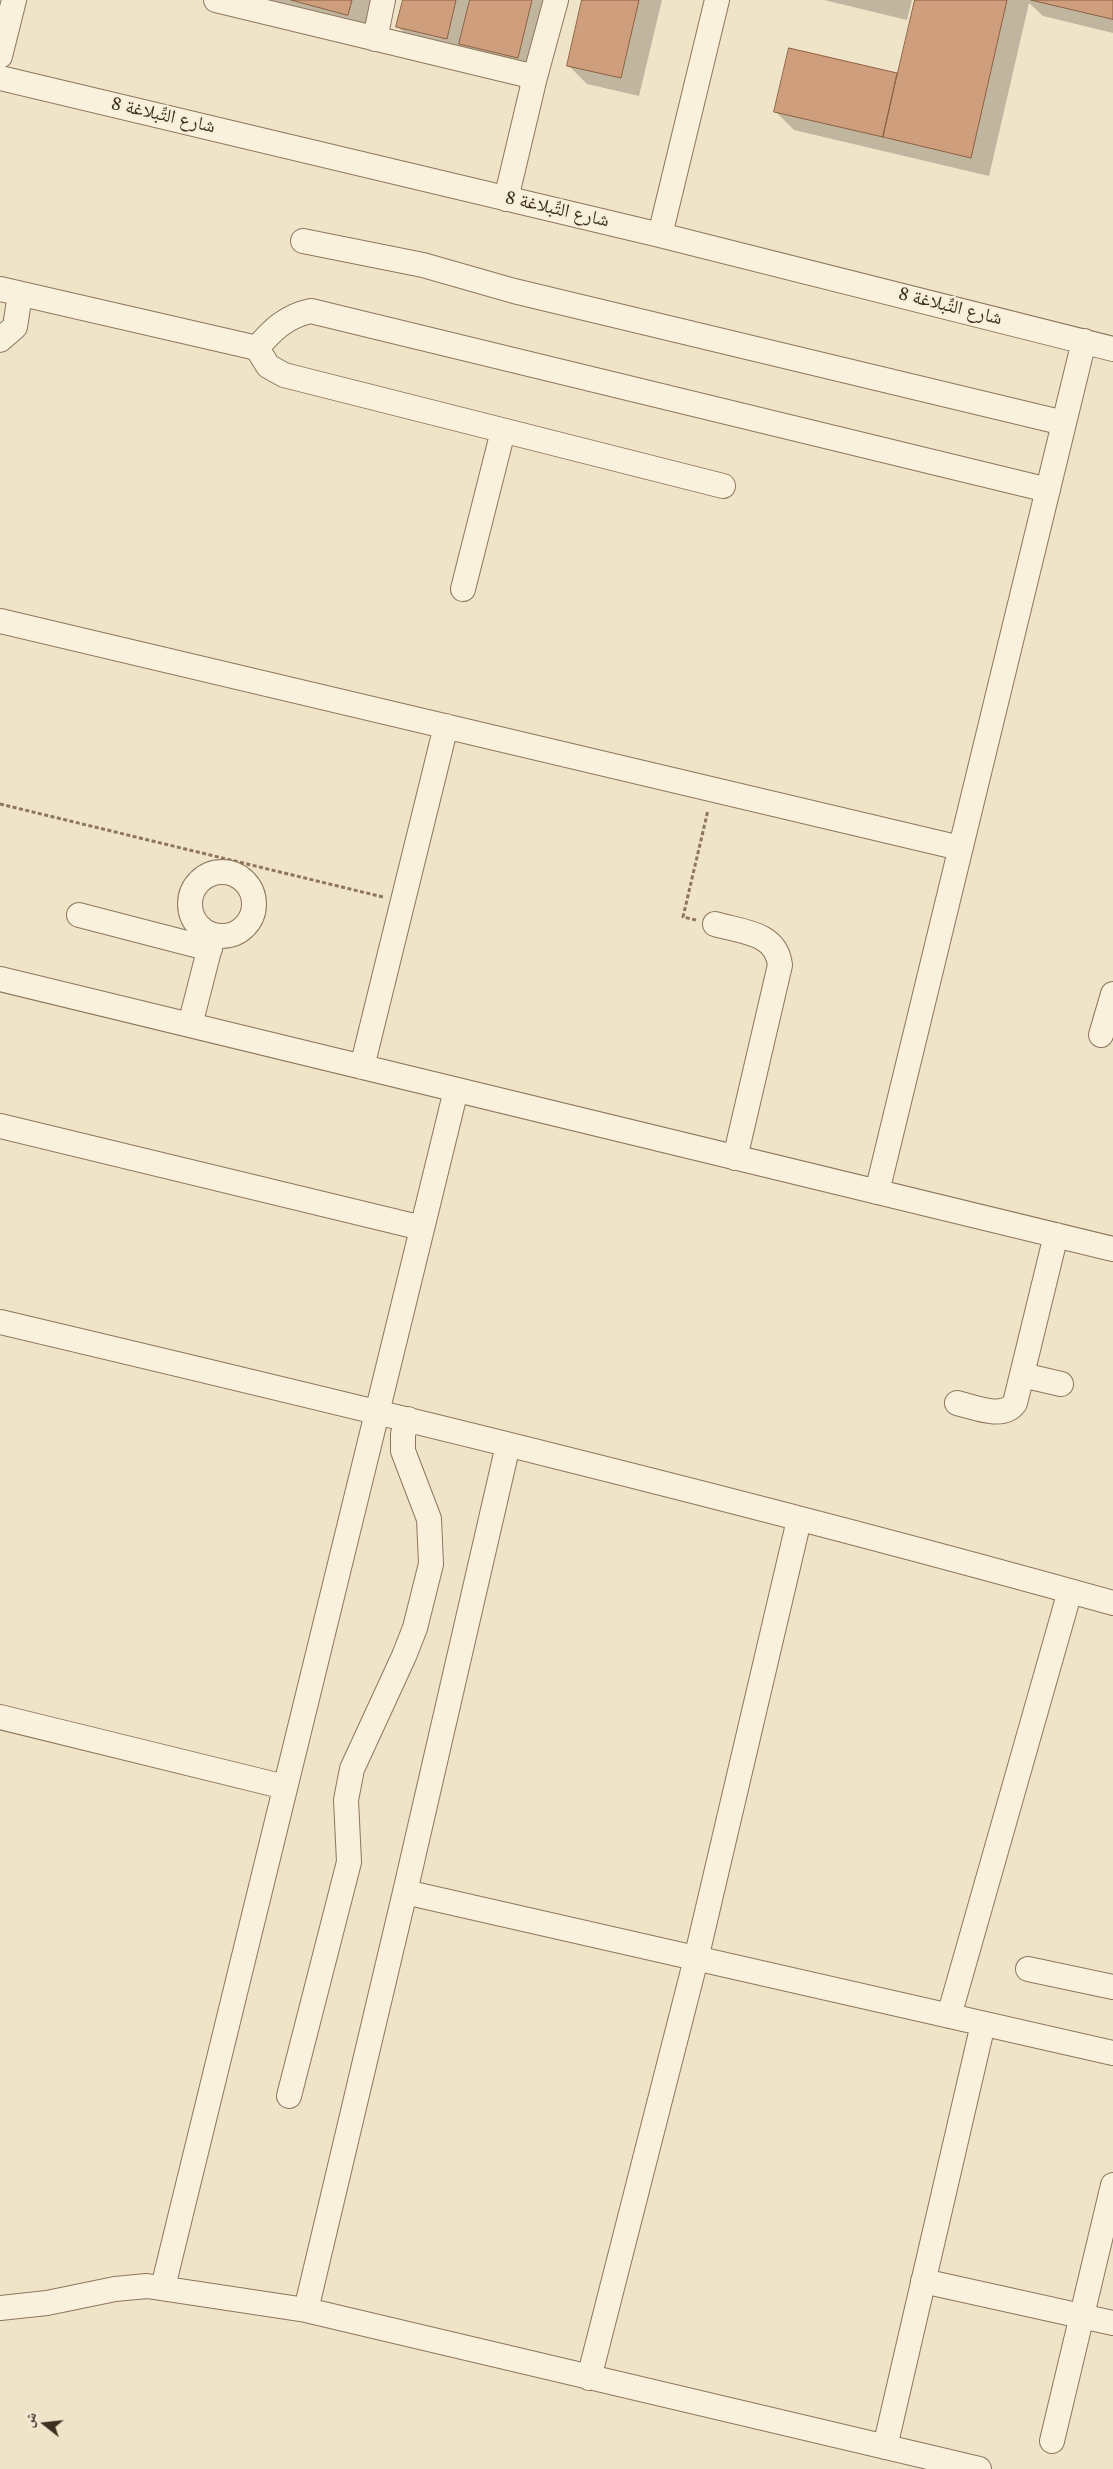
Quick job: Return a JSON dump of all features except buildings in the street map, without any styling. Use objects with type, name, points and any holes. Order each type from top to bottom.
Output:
[{"type":"street","points":[[1,49],[14,0]]},
{"type":"street","points":[[216,0],[535,77]]},
{"type":"street","points":[[374,38],[382,0]]},
{"type":"street","points":[[506,199],[535,77],[556,0]]},
{"type":"street","points":[[660,235],[717,0]]},
{"type":"street","name":"شارع التِّبلاغة 8","points":[[0,78],[660,235],[1113,349]]},
{"type":"street","points":[[303,241],[423,266],[514,291],[1064,423]]},
{"type":"street","points":[[0,340],[15,327],[10,291],[258,348],[268,366],[284,375],[723,486]]},
{"type":"street","points":[[258,348],[271,331],[295,314],[311,311],[1048,490]]},
{"type":"street","points":[[877,1192],[1084,341]]},
{"type":"street","points":[[463,589],[503,431]]},
{"type":"street","points":[[0,621],[960,848]]},
{"type":"street","points":[[362,1067],[446,726]]},
{"type":"street","points":[[79,915],[212,942],[241,930],[250,919],[254,905],[252,891],[232,867],[204,878],[194,888],[190,902],[193,916],[212,942]]},
{"type":"street","points":[[715,924],[762,937],[779,951],[780,965],[735,1158]]},
{"type":"street","points":[[190,1025],[212,942]]},
{"type":"street","points":[[0,979],[1113,1249]]},
{"type":"street","points":[[1101,1035],[1113,994]]},
{"type":"street","points":[[163,2287],[456,1090]]},
{"type":"street","points":[[0,1126],[422,1228]]},
{"type":"street","points":[[957,1403],[999,1412],[1008,1410],[1015,1403],[1056,1235]]},
{"type":"street","points":[[0,1322],[377,1411],[799,1520],[900,1544],[1113,1603]]},
{"type":"street","points":[[1022,1375],[1061,1384]]},
{"type":"street","points":[[289,2096],[348,1862],[346,1816],[348,1784],[352,1769],[404,1656],[429,1579],[432,1549],[429,1519],[403,1451],[403,1434],[408,1419]]},
{"type":"street","points":[[306,2310],[406,1892],[508,1445]]},
{"type":"street","points":[[589,2378],[696,1959],[799,1520]]},
{"type":"street","points":[[950,2016],[1070,1591]]},
{"type":"street","points":[[0,1717],[285,1787]]},
{"type":"street","points":[[406,1892],[1113,2053]]},
{"type":"street","points":[[1028,1969],[1113,1987]]},
{"type":"street","points":[[885,2447],[983,2024]]},
{"type":"street","points":[[1052,2441],[1113,2185]]},
{"type":"street","points":[[923,2281],[1113,2323]]},
{"type":"street","points":[[0,2308],[46,2303],[131,2287],[163,2287],[306,2310],[979,2469]]},
{"type":"path","points":[[713,790],[683,917],[715,924]]},
{"type":"path","points":[[0,804],[232,867],[403,902]]}]
